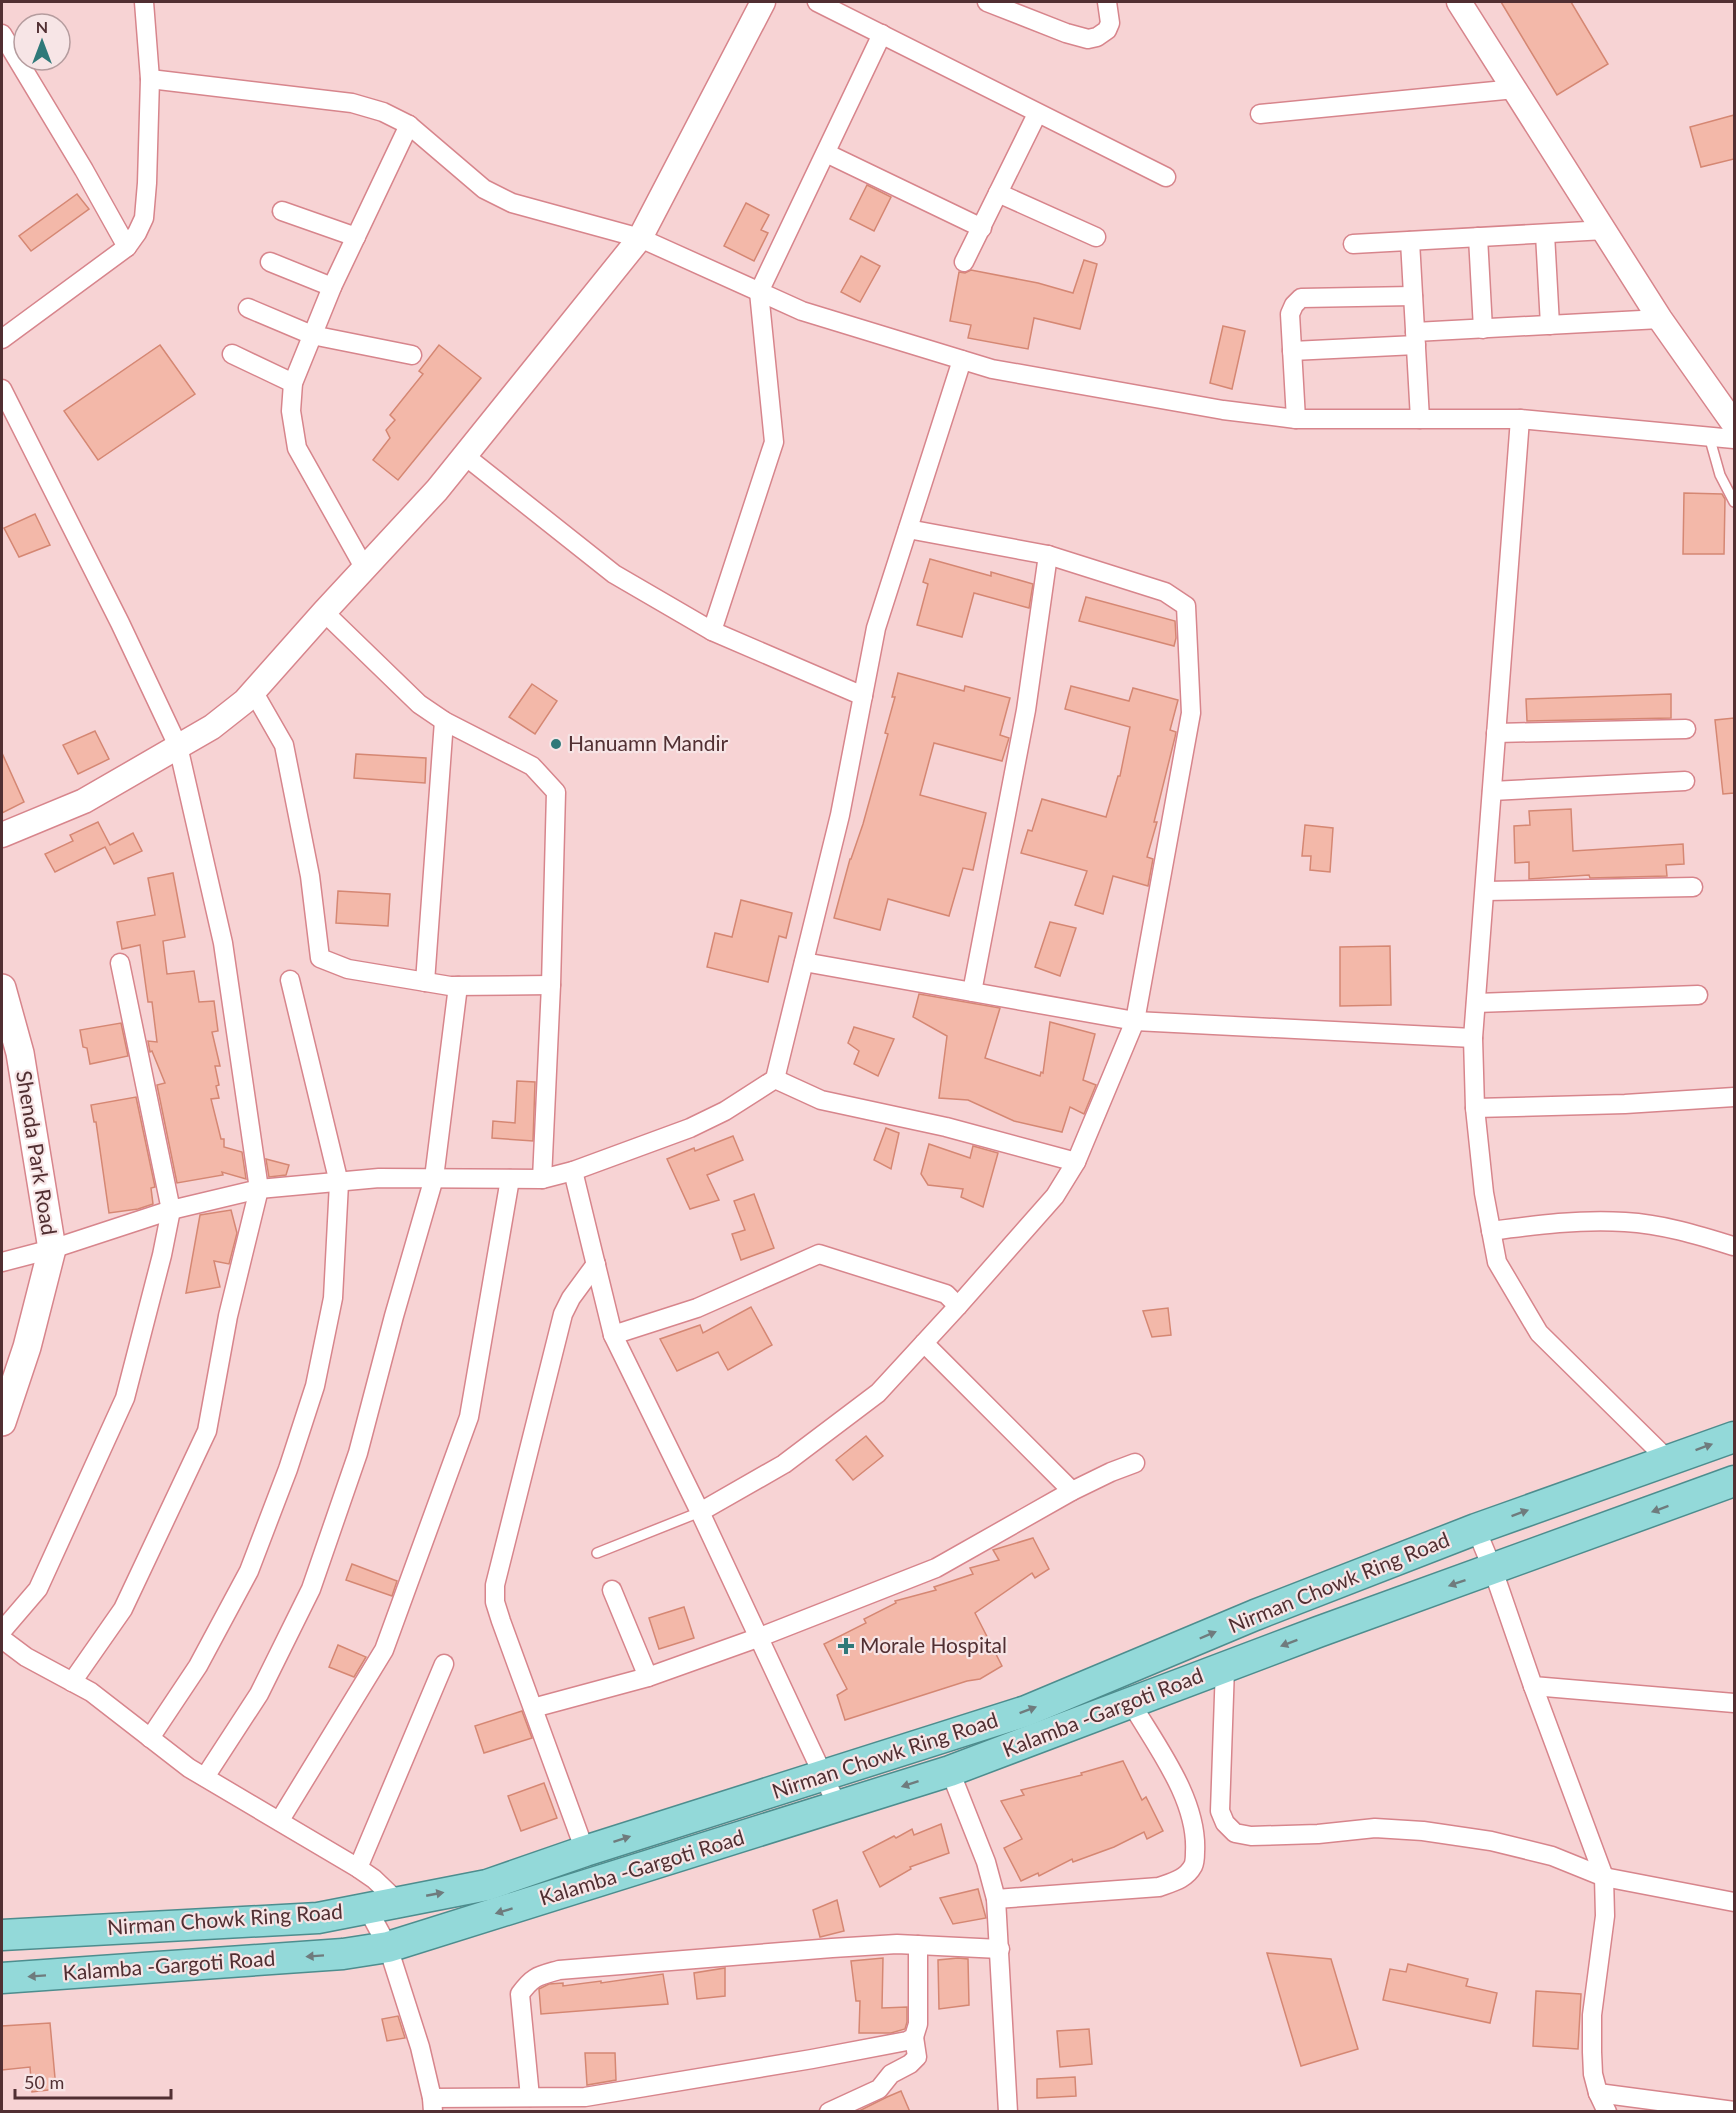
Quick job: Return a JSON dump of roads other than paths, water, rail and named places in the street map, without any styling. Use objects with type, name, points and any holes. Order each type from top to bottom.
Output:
[{"type":"main road","name":"Shenda Park Road","points":[[2,988],[20,1053],[52,1248],[27,1347],[2,1422]]},
{"type":"main road","name":"Nirman Chowk Ring Road","points":[[2,1935],[318,1918],[487,1884],[1026,1711],[1309,1594],[1476,1529],[1734,1437]]},
{"type":"main road","name":"Kalamba -Gargoti Road","points":[[2,1978],[343,1954],[388,1947],[950,1771],[1318,1632],[1734,1481]]},
{"type":"street","points":[[2,339],[127,247],[144,218],[150,79],[144,2]]},
{"type":"street","points":[[2,835],[84,801],[212,727],[253,691],[365,569],[437,490],[640,238],[763,2]]},
{"type":"street","points":[[817,2],[1166,177]]},
{"type":"street","points":[[987,2],[1066,33],[1088,39],[1097,37],[1107,30],[1110,23],[1107,2]]},
{"type":"street","points":[[1460,2],[1660,319],[1734,424]]},
{"type":"street","points":[[2,34],[84,170],[127,247]]},
{"type":"street","points":[[712,632],[774,442],[759,292],[882,34]]},
{"type":"street","points":[[150,79],[352,103],[383,112],[409,125],[484,189],[512,203],[640,238],[802,311],[992,369],[1223,410],[1296,419],[1520,419],[1734,439]]},
{"type":"street","points":[[1260,114],[1515,89]]},
{"type":"street","points":[[964,262],[1037,114]]},
{"type":"street","points":[[365,569],[297,448],[291,411],[293,383],[332,287],[409,125]]},
{"type":"street","points":[[826,153],[982,228]]},
{"type":"street","points":[[998,193],[1096,237]]},
{"type":"street","points":[[282,211],[356,237]]},
{"type":"street","points":[[1353,244],[1605,230]]},
{"type":"street","points":[[1545,234],[1550,325]]},
{"type":"street","points":[[1478,237],[1483,329]]},
{"type":"street","points":[[1410,241],[1420,419]]},
{"type":"street","points":[[270,262],[332,287]]},
{"type":"street","points":[[1296,419],[1290,314],[1294,304],[1301,298],[1413,296]]},
{"type":"street","points":[[248,308],[312,335],[412,355]]},
{"type":"street","points":[[1292,351],[1483,329],[1660,319]]},
{"type":"street","points":[[232,354],[293,383]]},
{"type":"street","points":[[2,1262],[171,1210],[259,1189],[379,1178],[542,1179],[573,1171],[690,1128],[725,1111],[775,1079],[840,815],[876,628],[962,360]]},
{"type":"street","points":[[2,389],[120,622],[178,746],[223,943],[259,1189],[228,1316],[207,1431],[123,1609],[72,1682]]},
{"type":"street","points":[[1520,419],[1473,1038],[1475,1108],[1484,1193],[1497,1262],[1539,1333],[1668,1460]]},
{"type":"street","points":[[464,455],[614,574],[712,632],[863,696]]},
{"type":"street","points":[[700,1512],[784,1464],[878,1393],[958,1306],[1055,1196],[1076,1162],[1135,1021],[1191,714],[1186,606],[1165,592],[1048,555],[908,529]]},
{"type":"street","points":[[972,992],[1026,710],[1048,555]]},
{"type":"street","points":[[324,612],[419,704],[444,721],[532,766],[556,792],[551,985],[542,1179]]},
{"type":"street","points":[[253,691],[284,745],[310,876],[320,958],[348,969],[459,986],[551,985]]},
{"type":"street","points":[[425,982],[444,721]]},
{"type":"street","points":[[1496,734],[1686,729]]},
{"type":"street","points":[[1492,791],[1685,781]]},
{"type":"street","points":[[1485,891],[1693,887]]},
{"type":"street","points":[[804,962],[1135,1021],[1473,1038]]},
{"type":"street","points":[[2,1631],[38,1589],[125,1398],[162,1255],[171,1210],[120,963]]},
{"type":"street","points":[[150,1738],[198,1666],[249,1571],[288,1469],[315,1386],[333,1299],[339,1183],[290,981]]},
{"type":"street","points":[[205,1777],[259,1694],[311,1589],[358,1453],[434,1178],[459,986]]},
{"type":"street","points":[[1476,1003],[1698,995]]},
{"type":"street","points":[[775,1079],[821,1100],[946,1127],[1076,1162]]},
{"type":"street","points":[[1475,1108],[1625,1104],[1734,1097]]},
{"type":"street","points":[[573,1171],[613,1335],[760,1637],[838,1807]]},
{"type":"street","points":[[280,1820],[384,1650],[469,1417],[510,1179]]},
{"type":"street","points":[[1491,1231],[1584,1221],[1627,1222],[1693,1233],[1733,1246]]},
{"type":"street","points":[[613,1335],[697,1308],[819,1254],[946,1294],[958,1306]]},
{"type":"street","points":[[585,1851],[495,1602],[495,1585],[563,1314],[571,1298],[596,1264]]},
{"type":"street","points":[[924,1343],[1072,1491]]},
{"type":"street","points":[[533,1708],[648,1677],[760,1637],[936,1568],[1072,1491],[1135,1463]]},
{"type":"street","points":[[1476,1529],[1493,1570],[1533,1686],[1604,1877],[1605,1916],[1592,2015],[1593,2074],[1598,2093],[1607,2112]]},
{"type":"street","points":[[612,1590],[648,1677]]},
{"type":"street","points":[[2,1639],[26,1658],[91,1692],[189,1768],[358,1868],[374,1879],[398,1902]]},
{"type":"street","points":[[358,1868],[444,1664]]},
{"type":"street","points":[[1225,1667],[1220,1811],[1225,1823],[1243,1835],[1318,1833],[1375,1828],[1491,1841],[1552,1856],[1604,1877],[1734,1902]]},
{"type":"street","points":[[1533,1686],[1734,1703]]},
{"type":"street","points":[[996,1899],[1159,1887],[1183,1879],[1194,1864],[1196,1838],[1191,1811],[1166,1761],[1131,1703]]},
{"type":"street","points":[[950,1771],[986,1862],[996,1899],[1008,2112]]},
{"type":"street","points":[[366,1908],[388,1947],[420,2047],[432,2105],[530,2097],[585,2097],[812,2059],[907,2041],[914,2037]]},
{"type":"street","points":[[530,2097],[520,1994],[530,1981],[543,1975],[559,1970],[820,1948],[918,1945],[1000,1949]]},
{"type":"street","points":[[829,2112],[879,2089],[891,2074],[910,2064],[917,2057],[914,2037],[918,2024],[918,1945]]},
{"type":"street","points":[[1598,2093],[1734,2111]]},
{"type":"lane","points":[[1709,436],[1720,475],[1734,502]]},
{"type":"lane","points":[[597,1553],[700,1512]]},
{"type":"place","name":"Hanuamn Mandir","points":[[556,744]]},
{"type":"place","name":"Morale Hospital","points":[[846,1646]]}]
